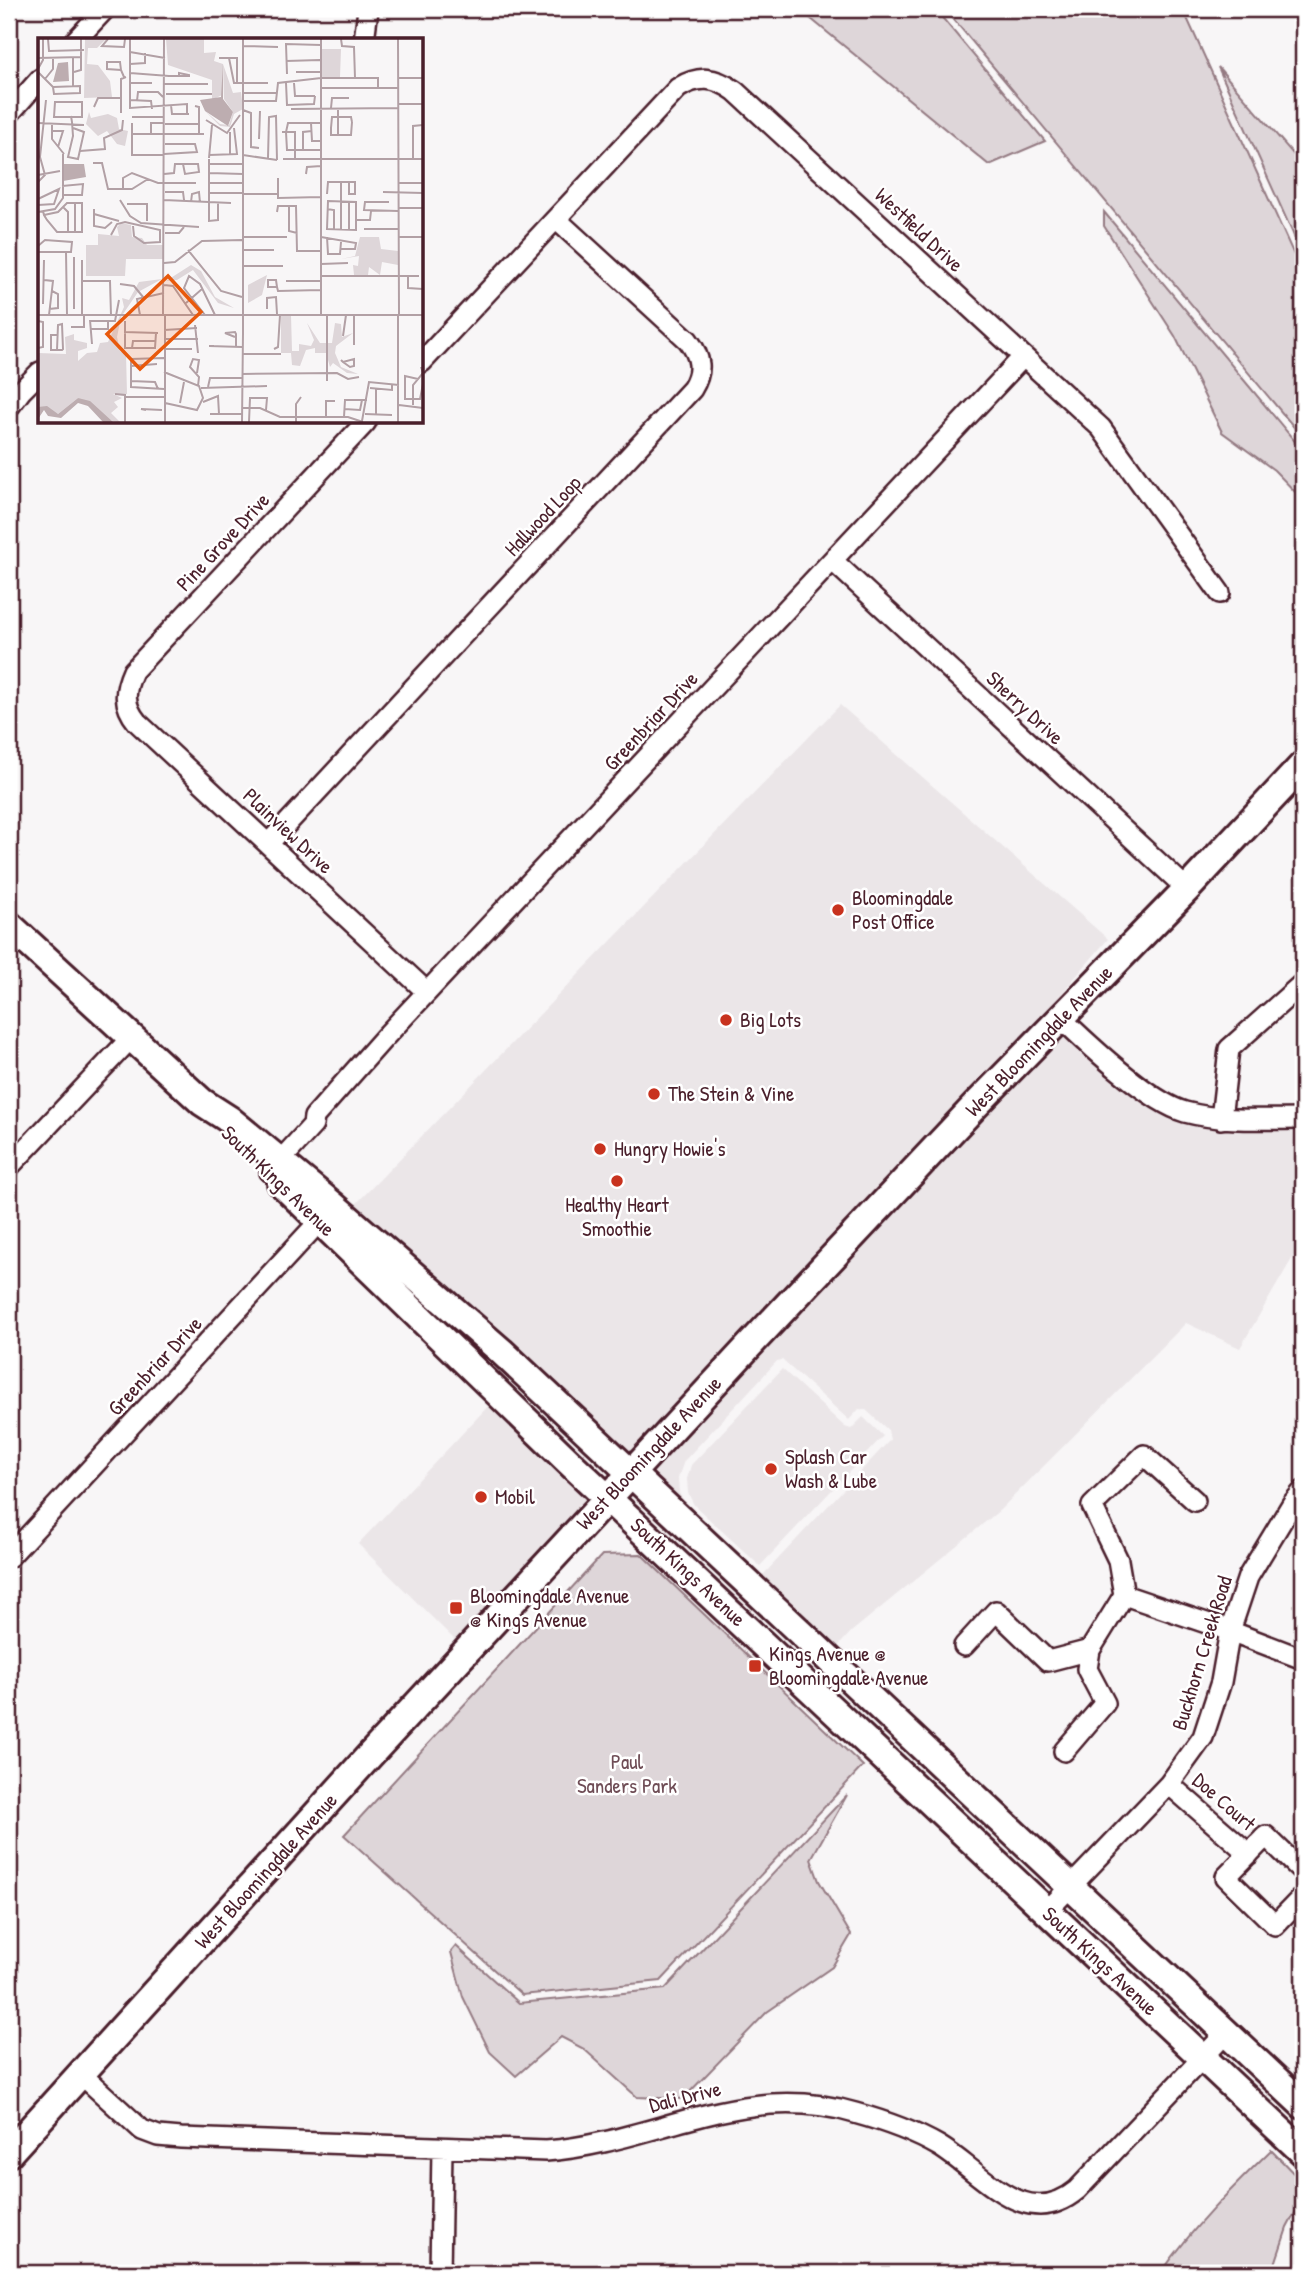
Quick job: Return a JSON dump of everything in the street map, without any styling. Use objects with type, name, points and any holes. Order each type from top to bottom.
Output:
[{"type":"main road","name":"West Bloomingdale Avenue","points":[[9,2153],[371,1754],[632,1472],[965,1116],[1187,889],[1303,765]]},
{"type":"main road","name":"South Kings Avenue","points":[[9,925],[202,1102],[230,1120],[609,1497],[1303,2152]]},
{"type":"main road","name":"South Kings Avenue","points":[[327,1214],[451,1306],[632,1472],[1303,2105]]},
{"type":"street","points":[[78,38],[105,9]]},
{"type":"street","points":[[364,38],[366,9]]},
{"type":"street","name":"Westfield Drive","points":[[556,219],[678,88],[699,78],[716,80],[735,91],[1101,428],[1220,593]]},
{"type":"street","points":[[9,114],[38,81]]},
{"type":"street","points":[[424,360],[556,219]]},
{"type":"street","name":"Hallwood Loop","points":[[268,844],[697,382],[698,357],[688,341],[556,219]]},
{"type":"street","name":"Greenbriar Drive","points":[[271,1163],[313,1125],[314,1117],[427,992],[1023,357]]},
{"type":"street","points":[[9,407],[38,374]]},
{"type":"street","name":"Pine Grove Drive","points":[[125,699],[133,671],[364,424]]},
{"type":"street","name":"Sherry Drive","points":[[833,561],[1187,889]]},
{"type":"street","name":"Plainview Drive","points":[[125,699],[127,708],[137,722],[427,992]]},
{"type":"street","points":[[1221,1119],[1229,1049],[1303,983]]},
{"type":"street","points":[[1060,1018],[1083,1040],[1156,1098],[1182,1111],[1221,1119],[1303,1119]]},
{"type":"street","points":[[9,1167],[131,1038]]},
{"type":"street","name":"Greenbriar Drive","points":[[9,1557],[327,1214]]},
{"type":"street","points":[[1064,1751],[1105,1703],[1087,1669],[1090,1650],[1124,1595],[1118,1560],[1092,1506],[1144,1455],[1195,1500]]},
{"type":"street","name":"Buckhorn Creek Road","points":[[1047,1911],[1169,1783],[1203,1737],[1221,1682],[1230,1631],[1248,1577],[1292,1504],[1303,1491]]},
{"type":"street","points":[[1124,1595],[1303,1659]]},
{"type":"street","points":[[964,1646],[996,1611],[1048,1661],[1090,1650]]},
{"type":"street","name":"Doe Court","points":[[1169,1783],[1249,1854]]},
{"type":"street","points":[[1303,1872],[1266,1836],[1226,1877],[1275,1925],[1303,1896]]},
{"type":"street","name":"Dali Drive","points":[[82,2075],[134,2124],[159,2136],[442,2148],[517,2151],[570,2148],[730,2108],[763,2104],[812,2105],[852,2112],[908,2131],[957,2158],[1013,2200],[1028,2204],[1046,2204],[1063,2200],[1077,2190],[1227,2032]]},
{"type":"street","points":[[440,2273],[442,2148]]},
{"type":"shaded area","points":[[840,705],[1108,939],[1049,1008],[1052,1012],[631,1459],[351,1209]]},
{"type":"shaded area","points":[[1061,1031],[1179,1120],[1229,1130],[1292,1129],[1303,1199],[1303,1240],[1240,1348],[1186,1323],[1000,1510],[851,1632],[834,1651],[646,1472]],"holes":[[[782,1360],[849,1420],[859,1409],[866,1410],[888,1430],[890,1440],[764,1574],[759,1575],[689,1511],[679,1493],[678,1478],[684,1461],[777,1361]]]},
{"type":"shaded area","name":"Splash Car Wash & Lube","points":[[782,1369],[845,1427],[851,1429],[863,1417],[883,1436],[760,1566],[694,1505],[688,1493],[687,1479],[691,1465]]},
{"type":"shaded area","points":[[493,1401],[595,1497],[459,1644],[358,1544]]},
{"type":"green space","points":[[799,9],[935,9],[1045,141],[989,165]]},
{"type":"green space","points":[[945,9],[1183,9],[1303,275],[1303,438]]},
{"type":"green space","points":[[1218,67],[1294,155],[1303,172],[1303,256]]},
{"type":"green space","points":[[1104,212],[1303,451],[1303,500],[1274,470],[1222,432],[1175,336],[1104,226]]},
{"type":"green space","name":"Paul Sanders Park","points":[[641,1554],[863,1766],[661,1981],[522,1995],[344,1835],[602,1555]]},
{"type":"green space","points":[[847,1795],[811,1859],[819,1881],[851,1935],[832,1967],[767,2012],[683,2099],[637,2097],[584,2049],[561,2037],[516,2076],[490,2052],[463,1997],[451,1952],[456,1946],[519,2003],[665,1989]]},
{"type":"green space","points":[[1271,2150],[1303,2183],[1303,2198],[1287,2228],[1272,2273],[1161,2273],[1199,2224]]},
{"type":"place","name":"Bloomingdale Post Office","points":[[838,910]]},
{"type":"place","name":"Big Lots","points":[[726,1020]]},
{"type":"place","name":"The Stein & Vine","points":[[654,1094]]},
{"type":"place","name":"Hungry Howie's","points":[[600,1149]]},
{"type":"place","name":"Healthy Heart Smoothie","points":[[617,1181]]},
{"type":"place","name":"Splash Car Wash & Lube","points":[[771,1469]]},
{"type":"place","name":"Mobil","points":[[481,1497]]},
{"type":"place","name":"Bloomingdale Avenue @ Kings Avenue","points":[[456,1608]]},
{"type":"place","name":"Kings Avenue @ Bloomingdale Avenue","points":[[755,1666]]}]
